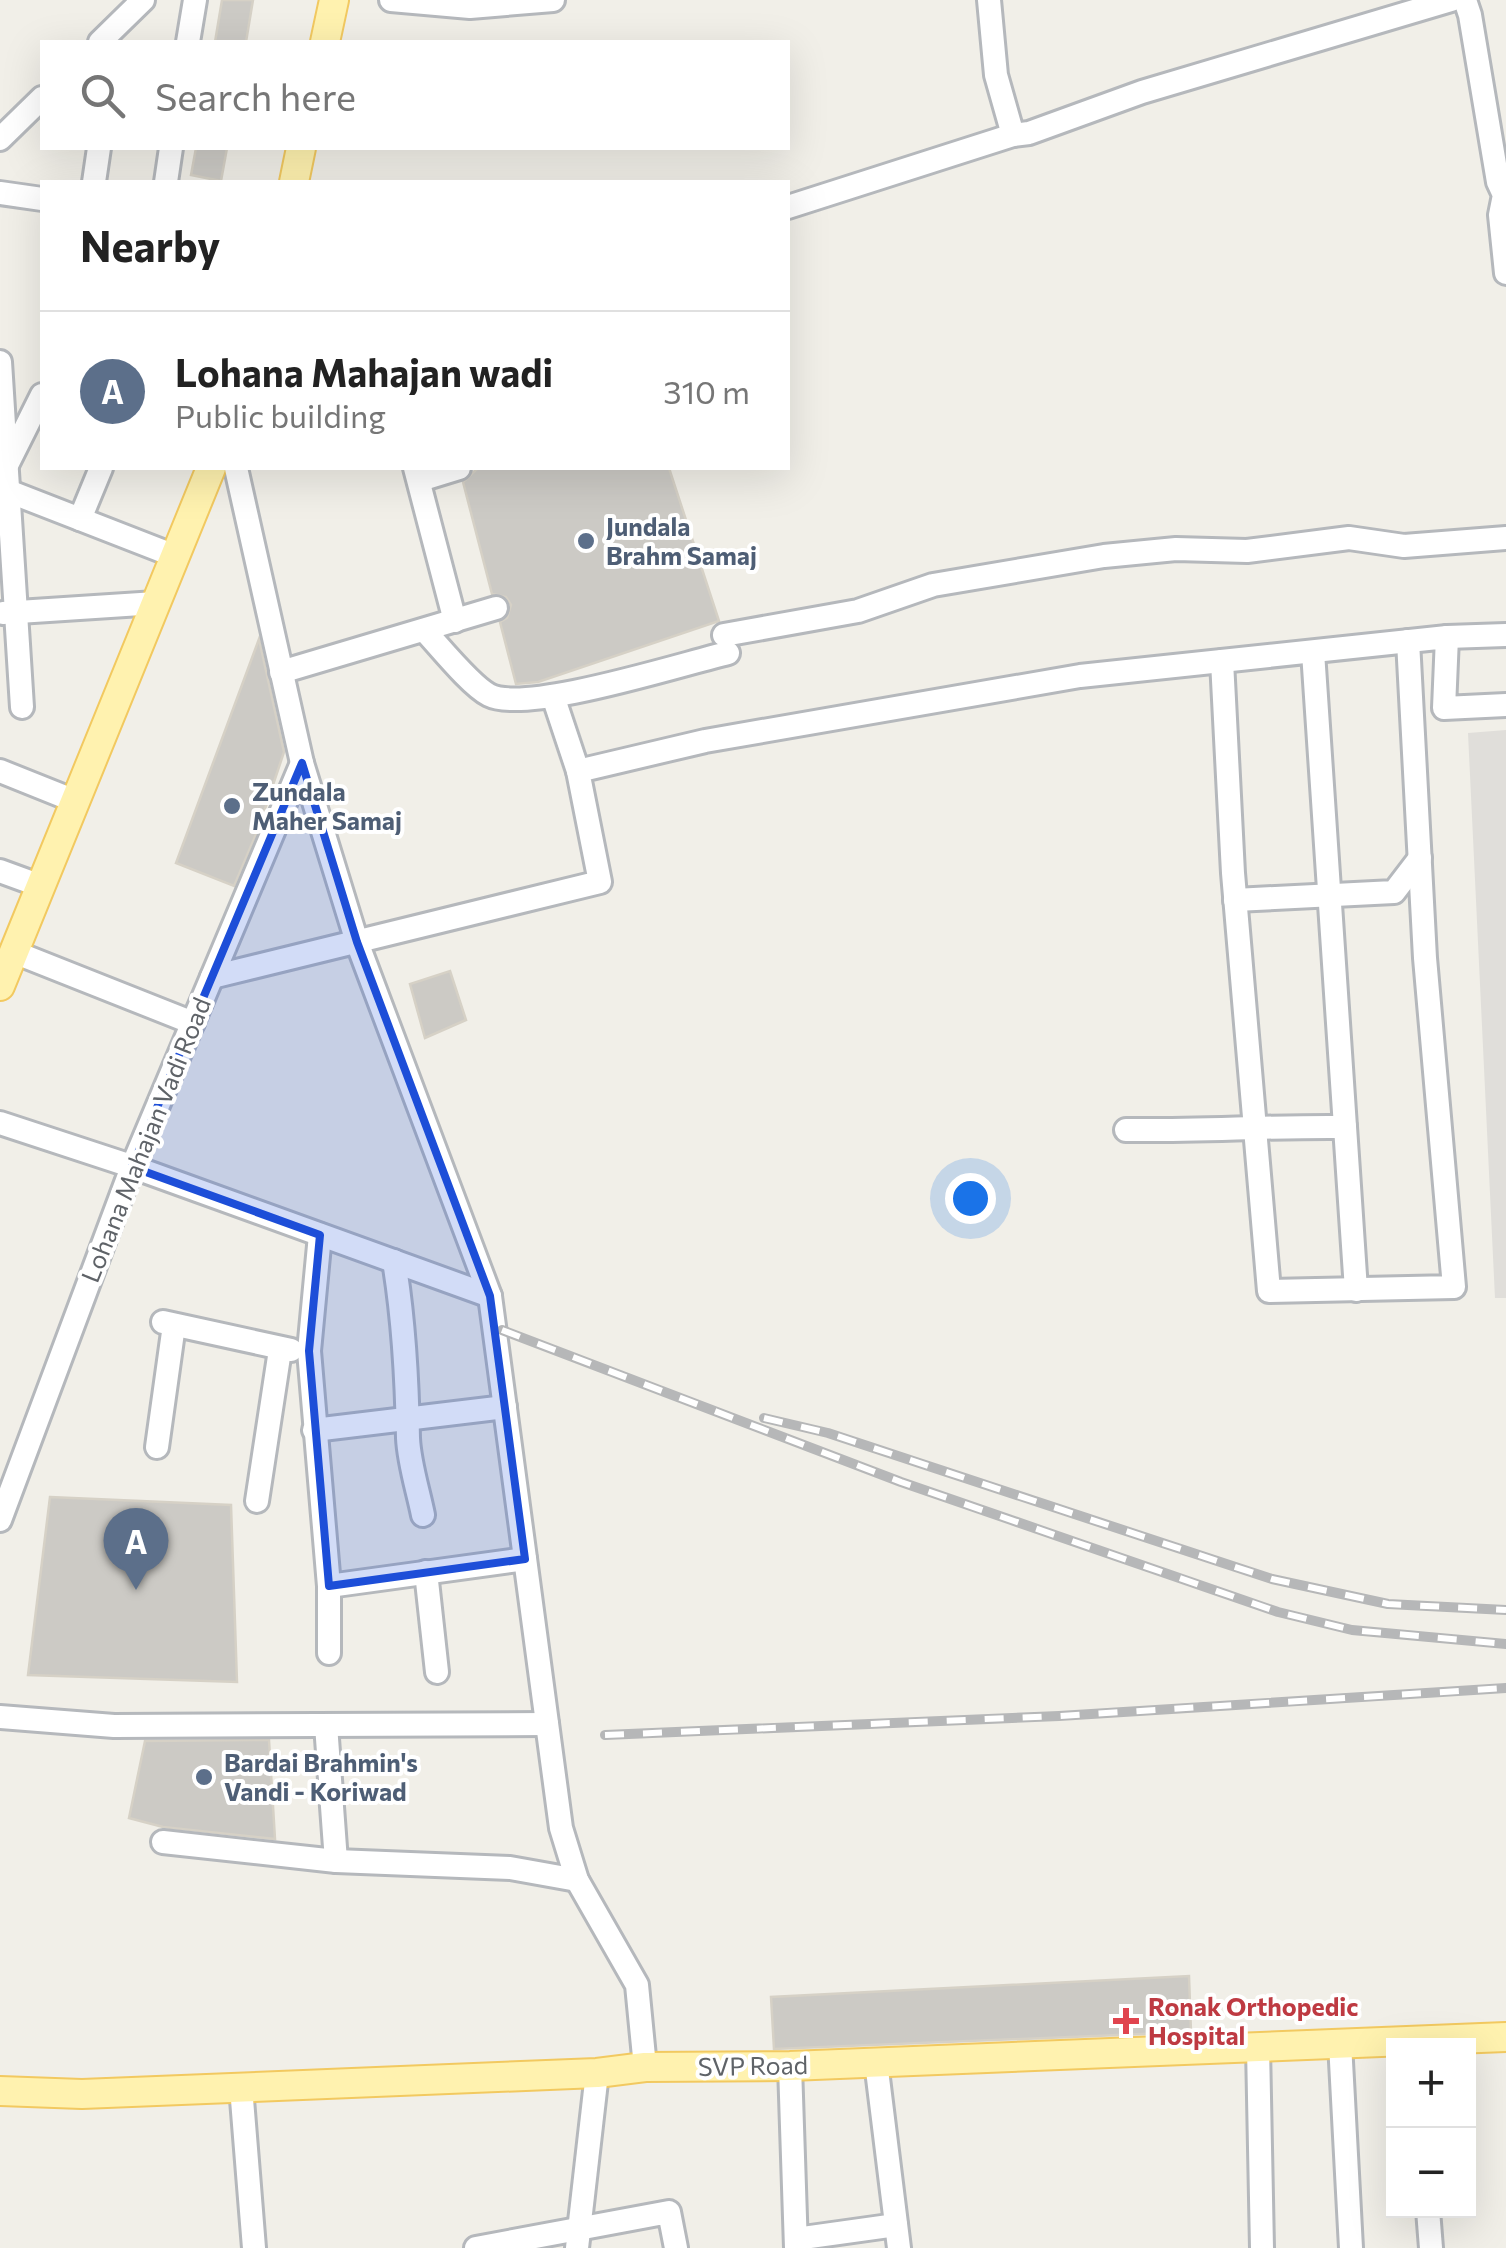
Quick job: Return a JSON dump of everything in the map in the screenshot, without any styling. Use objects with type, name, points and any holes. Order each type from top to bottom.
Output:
[{"type":"main road","points":[[325,40],[334,0]]},
{"type":"main road","points":[[294,180],[302,150]]},
{"type":"main road","points":[[0,986],[210,470]]},
{"type":"main road","name":"SVP Road","points":[[1476,2039],[1506,2037]]},
{"type":"main road","name":"SVP Road","points":[[0,2091],[82,2094],[597,2074],[645,2067],[790,2066],[1386,2043]]},
{"type":"street","points":[[110,37],[144,0]]},
{"type":"street","points":[[188,40],[195,0]]},
{"type":"street","points":[[391,0],[470,7],[553,0]]},
{"type":"street","points":[[990,0],[996,75],[1013,135]]},
{"type":"street","points":[[790,206],[1013,135],[1029,134],[1142,92],[1451,0]]},
{"type":"street","points":[[1465,0],[1498,182],[1504,195],[1500,216],[1506,274]]},
{"type":"street","points":[[0,139],[40,100]]},
{"type":"street","points":[[94,180],[99,150]]},
{"type":"street","points":[[166,180],[171,150]]},
{"type":"street","points":[[0,193],[40,198]]},
{"type":"street","points":[[0,362],[8,491],[8,613],[22,707]]},
{"type":"street","points":[[6,466],[40,399]]},
{"type":"street","points":[[80,519],[100,470]]},
{"type":"street","points":[[236,470],[302,763],[357,942],[490,1296],[561,1828],[577,1880],[637,1984],[645,2067]]},
{"type":"street","points":[[445,470],[418,474],[455,620]]},
{"type":"street","points":[[8,491],[175,556]]},
{"type":"street","points":[[424,630],[484,693],[504,701],[553,696],[933,585],[1104,556],[1176,550],[1247,551],[1350,538],[1404,546],[1506,538]]},
{"type":"street","points":[[8,613],[156,603]]},
{"type":"street","points":[[281,672],[496,608]]},
{"type":"street","points":[[578,771],[705,741],[1080,676],[1447,638],[1506,636]]},
{"type":"street","points":[[1447,638],[1444,708],[1506,705]]},
{"type":"street","points":[[1222,661],[1235,900],[1269,1291],[1454,1287],[1425,958],[1408,642]]},
{"type":"street","points":[[1313,652],[1356,1290]]},
{"type":"street","points":[[212,977],[600,882],[578,771],[553,696]]},
{"type":"street","name":"Lohana Mahajan Vadi Road","points":[[0,1520],[132,1167],[302,763]]},
{"type":"street","points":[[0,771],[75,801]]},
{"type":"street","points":[[1235,900],[1394,892],[1420,858]]},
{"type":"street","points":[[0,871],[40,886]]},
{"type":"street","points":[[14,952],[192,1023]]},
{"type":"street","points":[[0,1123],[490,1296]]},
{"type":"street","points":[[1126,1130],[1345,1127]]},
{"type":"street","points":[[320,1235],[309,1351],[329,1586],[329,1653]]},
{"type":"street","points":[[394,1261],[404,1322],[408,1440],[423,1514]]},
{"type":"street","points":[[157,1447],[169,1323],[280,1350],[309,1351]]},
{"type":"street","points":[[256,1501],[280,1350]]},
{"type":"street","points":[[314,1430],[505,1407]]},
{"type":"street","points":[[329,1586],[525,1558]]},
{"type":"street","points":[[426,1572],[437,1672]]},
{"type":"street","points":[[0,1717],[114,1726],[547,1724]]},
{"type":"street","points":[[326,1725],[336,1861]]},
{"type":"street","points":[[163,1842],[336,1861],[510,1868],[577,1880]]},
{"type":"street","points":[[1340,2044],[1351,2248]]},
{"type":"street","points":[[1258,2047],[1262,2248]]},
{"type":"street","points":[[790,2066],[796,2244],[898,2236],[876,2062]]},
{"type":"street","points":[[578,2239],[597,2074]]},
{"type":"street","points":[[241,2087],[254,2248]]},
{"type":"street","points":[[476,2248],[578,2239],[669,2212],[676,2248]]},
{"type":"street","points":[[1429,2218],[1431,2248]]},
{"type":"highlighted area","points":[[302,763],[357,942],[490,1296],[525,1559],[329,1586],[309,1351],[320,1235],[132,1167]]},
{"type":"shaded area","points":[[1506,730],[1506,1298],[1495,1298],[1468,733]]},
{"type":"building","points":[[222,0],[253,0],[246,40],[215,40]]},
{"type":"building","points":[[196,150],[227,150],[221,180],[191,175]]},
{"type":"building","name":"Jundala Brahm Samaj","points":[[476,470],[670,470],[719,621],[538,682],[516,684],[500,622],[507,618],[511,605],[506,597],[492,594],[463,482]]},
{"type":"building","name":"Zundala Maher Samaj","points":[[259,639],[284,752],[234,886],[176,863]]},
{"type":"building","points":[[450,971],[466,1020],[425,1038],[410,984]]},
{"type":"building","points":[[50,1497],[231,1505],[237,1682],[28,1675]]},
{"type":"building","name":"Bardai Brahmin's Vandi - Koriwad","points":[[269,1740],[275,1839],[163,1827],[129,1818],[145,1741]]},
{"type":"building","points":[[1189,1976],[1191,2032],[774,2049],[771,1997]]},
{"type":"railway","points":[[502,1330],[901,1482],[1278,1612],[1352,1630],[1506,1644]]},
{"type":"railway","points":[[764,1418],[828,1433],[1272,1579],[1388,1604],[1506,1610]]},
{"type":"railway","points":[[605,1735],[1059,1716],[1506,1688]]},
{"type":"place","name":"Jundala Brahm Samaj","points":[[586,541]]},
{"type":"place","name":"Zundala Maher Samaj","points":[[232,806]]},
{"type":"place","name":"Lohana Mahajan wadi","points":[[136,1590]]},
{"type":"place","name":"Bardai Brahmin's Vandi - Koriwad","points":[[204,1777]]},
{"type":"place","name":"Ronak Orthopedic Hospital","points":[[1126,2021]]}]
